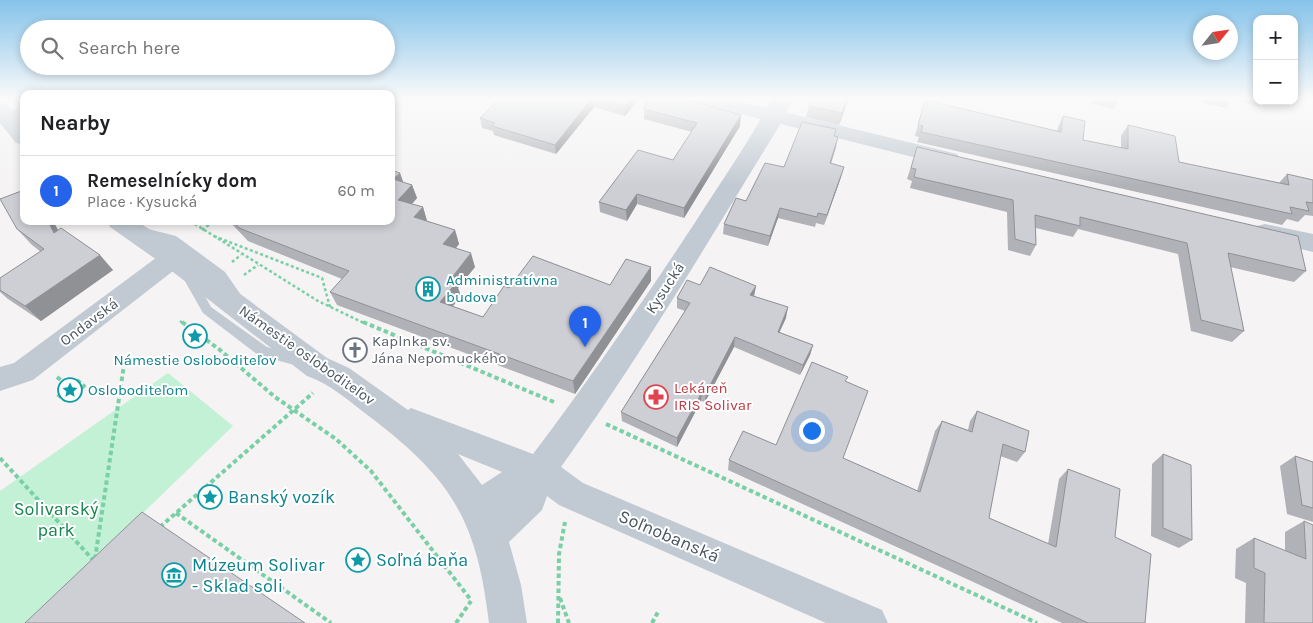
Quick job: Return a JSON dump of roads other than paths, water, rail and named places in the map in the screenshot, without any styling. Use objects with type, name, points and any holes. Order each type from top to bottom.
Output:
[{"type":"street","name":"Kysucká","points":[[484,522],[530,499],[539,471],[582,413],[766,127]]},
{"type":"street","points":[[843,127],[966,163]]},
{"type":"street","name":"Námestie osloboditeľov","points":[[124,225],[177,260],[326,371],[391,414],[445,462],[458,477],[484,522],[500,564],[508,623]]},
{"type":"street","points":[[1246,228],[1313,243]]},
{"type":"street","name":"Ondavská","points":[[0,379],[23,372],[75,332],[177,260]]},
{"type":"street","name":"Soľnobanská","points":[[391,414],[539,471],[571,494],[869,623]]},
{"type":"lane","points":[[126,225],[172,239],[221,275],[246,313]]},
{"type":"lane","points":[[177,260],[207,310],[263,352],[326,371]]},
{"type":"place","name":"Administratívna budova","points":[[428,289]]},
{"type":"place","name":"Námestie Osloboditeľov","points":[[195,336]]},
{"type":"place","name":"Remeselnícky dom","points":[[585,347]]},
{"type":"place","name":"Kaplnka sv. Jána Nepomuckého","points":[[355,350]]},
{"type":"place","name":"Osloboditeľom","points":[[70,390]]},
{"type":"place","name":"Lekáreň IRIS Solivar","points":[[656,397]]},
{"type":"place","name":"Banský vozík","points":[[210,497]]},
{"type":"place","name":"Soľná baňa","points":[[358,560]]},
{"type":"place","name":"Múzeum Solivar - Sklad soli","points":[[174,575]]},
{"type":"park label","name":"Solivarský park","points":[[56,519]]}]
